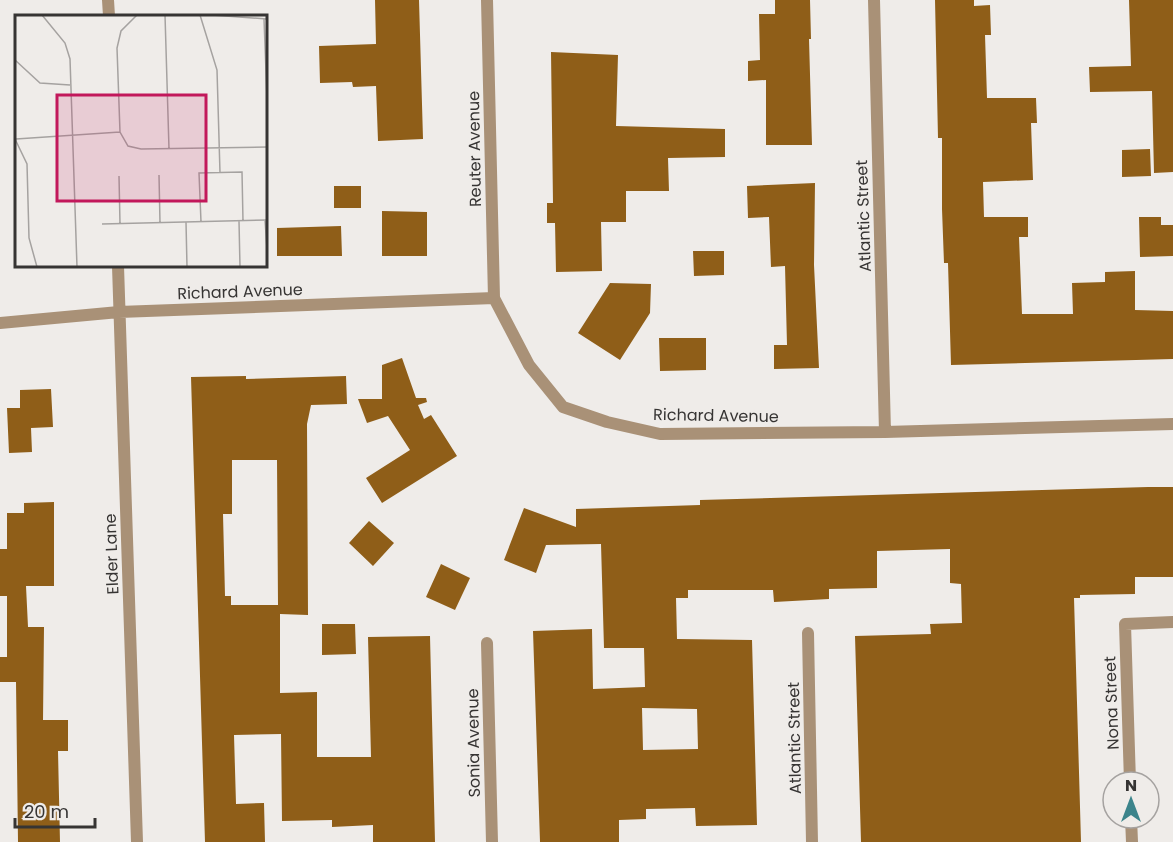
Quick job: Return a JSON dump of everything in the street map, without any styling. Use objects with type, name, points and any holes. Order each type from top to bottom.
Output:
[{"type":"street","points":[[108,0],[109,15]]},
{"type":"street","name":"Reuter Avenue","points":[[487,0],[494,298]]},
{"type":"street","name":"Atlantic Street","points":[[874,0],[885,432]]},
{"type":"street","name":"Elder Lane","points":[[118,267],[137,842]]},
{"type":"street","name":"Richard Avenue","points":[[0,323],[119,312],[494,298],[529,365],[563,407],[607,422],[660,434],[885,432],[1173,424]]},
{"type":"street","name":"Nona Street","points":[[1130,770],[1125,624],[1173,622]]},
{"type":"street","name":"Atlantic Street","points":[[808,633],[812,842]]},
{"type":"street","name":"Sonia Avenue","points":[[487,643],[492,842]]},
{"type":"building","points":[[375,0],[419,0],[423,139],[378,141],[376,86],[353,87],[352,82],[320,83],[319,46],[376,44]]},
{"type":"building","points":[[775,0],[810,0],[812,145],[766,145],[766,80],[748,81],[748,61],[760,60],[759,14],[775,14]]},
{"type":"building","points":[[935,0],[974,0],[974,6],[990,5],[991,35],[985,35],[987,98],[1036,98],[1037,123],[1031,123],[1033,180],[983,182],[984,217],[1028,217],[1028,237],[1019,237],[1022,314],[1073,314],[1072,283],[1105,282],[1105,272],[1135,271],[1135,310],[1173,311],[1173,359],[951,365],[948,263],[944,263],[942,138],[938,138]]},
{"type":"building","points":[[1129,0],[1173,0],[1173,172],[1154,173],[1152,91],[1090,92],[1089,67],[1131,66]]},
{"type":"building","points":[[551,52],[618,55],[616,126],[725,129],[725,157],[668,158],[669,191],[626,191],[626,222],[601,222],[602,271],[556,272],[555,223],[547,223],[547,203],[553,203]]},
{"type":"building","points":[[1150,149],[1151,176],[1122,177],[1122,150]]},
{"type":"building","points":[[815,183],[814,265],[819,368],[774,369],[774,345],[787,345],[785,266],[771,267],[769,217],[748,218],[747,186]]},
{"type":"building","points":[[334,186],[361,186],[361,208],[334,208]]},
{"type":"building","points":[[382,211],[427,212],[427,256],[382,256]]},
{"type":"building","points":[[1139,217],[1161,217],[1161,225],[1173,225],[1173,256],[1140,257]]},
{"type":"building","points":[[341,226],[342,256],[277,256],[277,228]]},
{"type":"building","points":[[693,251],[724,251],[724,275],[694,276]]},
{"type":"building","points":[[610,283],[651,284],[650,313],[620,360],[578,333]]},
{"type":"building","points":[[659,338],[706,338],[706,370],[660,371]]},
{"type":"building","points":[[402,358],[416,398],[426,398],[427,402],[418,405],[424,419],[431,415],[457,456],[382,503],[366,478],[410,450],[388,416],[367,423],[358,399],[382,399],[382,365]]},
{"type":"building","points":[[246,376],[246,379],[346,376],[347,404],[311,405],[307,424],[308,615],[280,614],[280,693],[317,692],[317,757],[371,757],[368,637],[430,636],[435,842],[373,842],[373,825],[332,827],[332,820],[282,821],[281,734],[234,735],[236,804],[264,803],[265,842],[205,842],[191,377]],"holes":[[[232,460],[277,460],[278,605],[231,605],[231,596],[225,596],[223,514],[232,514]]]},
{"type":"building","points":[[51,389],[53,427],[31,428],[32,452],[9,453],[7,408],[20,408],[20,390]]},
{"type":"building","points":[[1173,487],[1173,577],[1135,577],[1135,594],[1080,595],[1080,598],[1074,598],[1081,842],[861,842],[855,636],[931,634],[930,624],[962,623],[961,584],[950,583],[950,549],[877,551],[877,588],[829,589],[829,599],[774,602],[773,590],[688,590],[688,598],[676,598],[677,639],[752,640],[757,825],[696,826],[695,808],[646,809],[646,819],[619,820],[619,842],[540,842],[533,631],[592,629],[593,689],[645,687],[644,648],[604,648],[601,544],[546,545],[536,573],[504,560],[524,508],[576,527],[576,509],[700,505],[700,500]],"holes":[[[642,708],[697,709],[698,749],[643,750]]]},
{"type":"building","points":[[54,502],[54,586],[26,586],[28,627],[44,627],[43,720],[68,720],[68,751],[58,751],[60,842],[18,842],[16,682],[0,682],[0,657],[7,657],[7,596],[0,596],[0,549],[7,549],[7,513],[24,513],[24,503]]},
{"type":"building","points":[[369,521],[394,543],[373,566],[349,543]]},
{"type":"building","points":[[441,564],[470,578],[455,610],[426,597]]},
{"type":"building","points":[[322,624],[355,624],[356,654],[322,655]]}]
